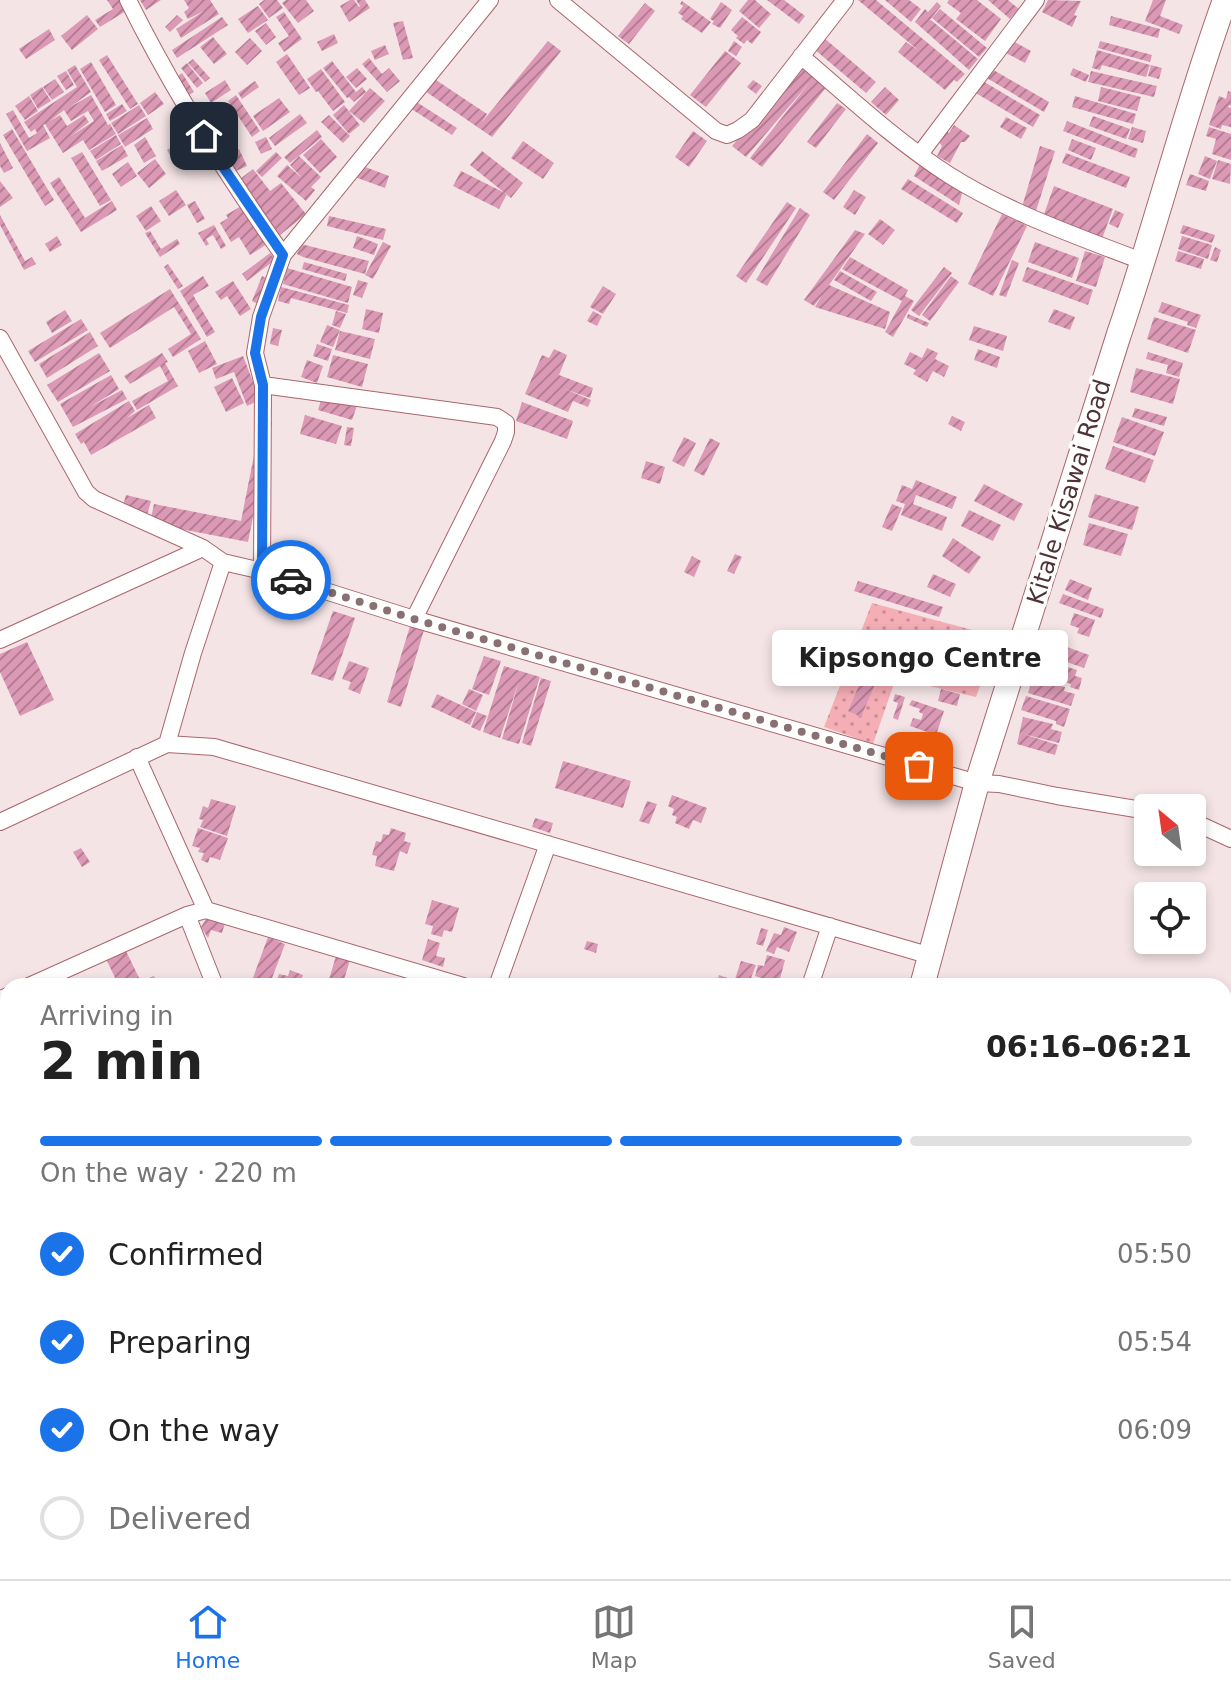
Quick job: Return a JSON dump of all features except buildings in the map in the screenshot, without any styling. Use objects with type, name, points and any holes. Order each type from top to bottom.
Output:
[{"type":"street","points":[[128,0],[145,35],[219,161],[283,255]]},
{"type":"street","points":[[262,571],[263,385],[255,353],[261,317],[283,255],[490,0]]},
{"type":"street","points":[[558,0],[716,131],[727,135],[752,120],[845,0]]},
{"type":"street","points":[[920,154],[1036,0]]},
{"type":"street","name":"Kitale Kisawai Road","points":[[924,978],[977,783],[1225,0]]},
{"type":"street","points":[[801,56],[888,130],[949,175],[1023,215],[1144,262]]},
{"type":"street","points":[[0,338],[86,492],[94,499],[203,548],[223,562],[977,783],[999,784],[1134,809]]},
{"type":"street","points":[[263,385],[497,417],[506,423],[503,441],[414,619]]},
{"type":"street","points":[[0,640],[203,548]]},
{"type":"street","points":[[167,744],[223,562]]},
{"type":"street","points":[[0,822],[167,744],[214,747],[931,956]]},
{"type":"street","points":[[137,757],[206,910]]},
{"type":"street","points":[[1206,827],[1231,839]]},
{"type":"street","points":[[500,978],[548,844]]},
{"type":"street","points":[[47,978],[187,915],[206,910],[436,978]]},
{"type":"street","points":[[187,915],[212,978]]},
{"type":"street","points":[[813,978],[830,926]]},
{"type":"green space","points":[[872,603],[998,637],[976,697],[896,678],[873,744],[824,727]]},
{"type":"way so far","points":[[291,580],[414,619],[919,766]]},
{"type":"place","name":"Kipsongo Centre","points":[[919,766]]},
{"type":"route","points":[[204,136],[283,255],[261,317],[255,353],[263,385],[262,571],[291,580]]}]
